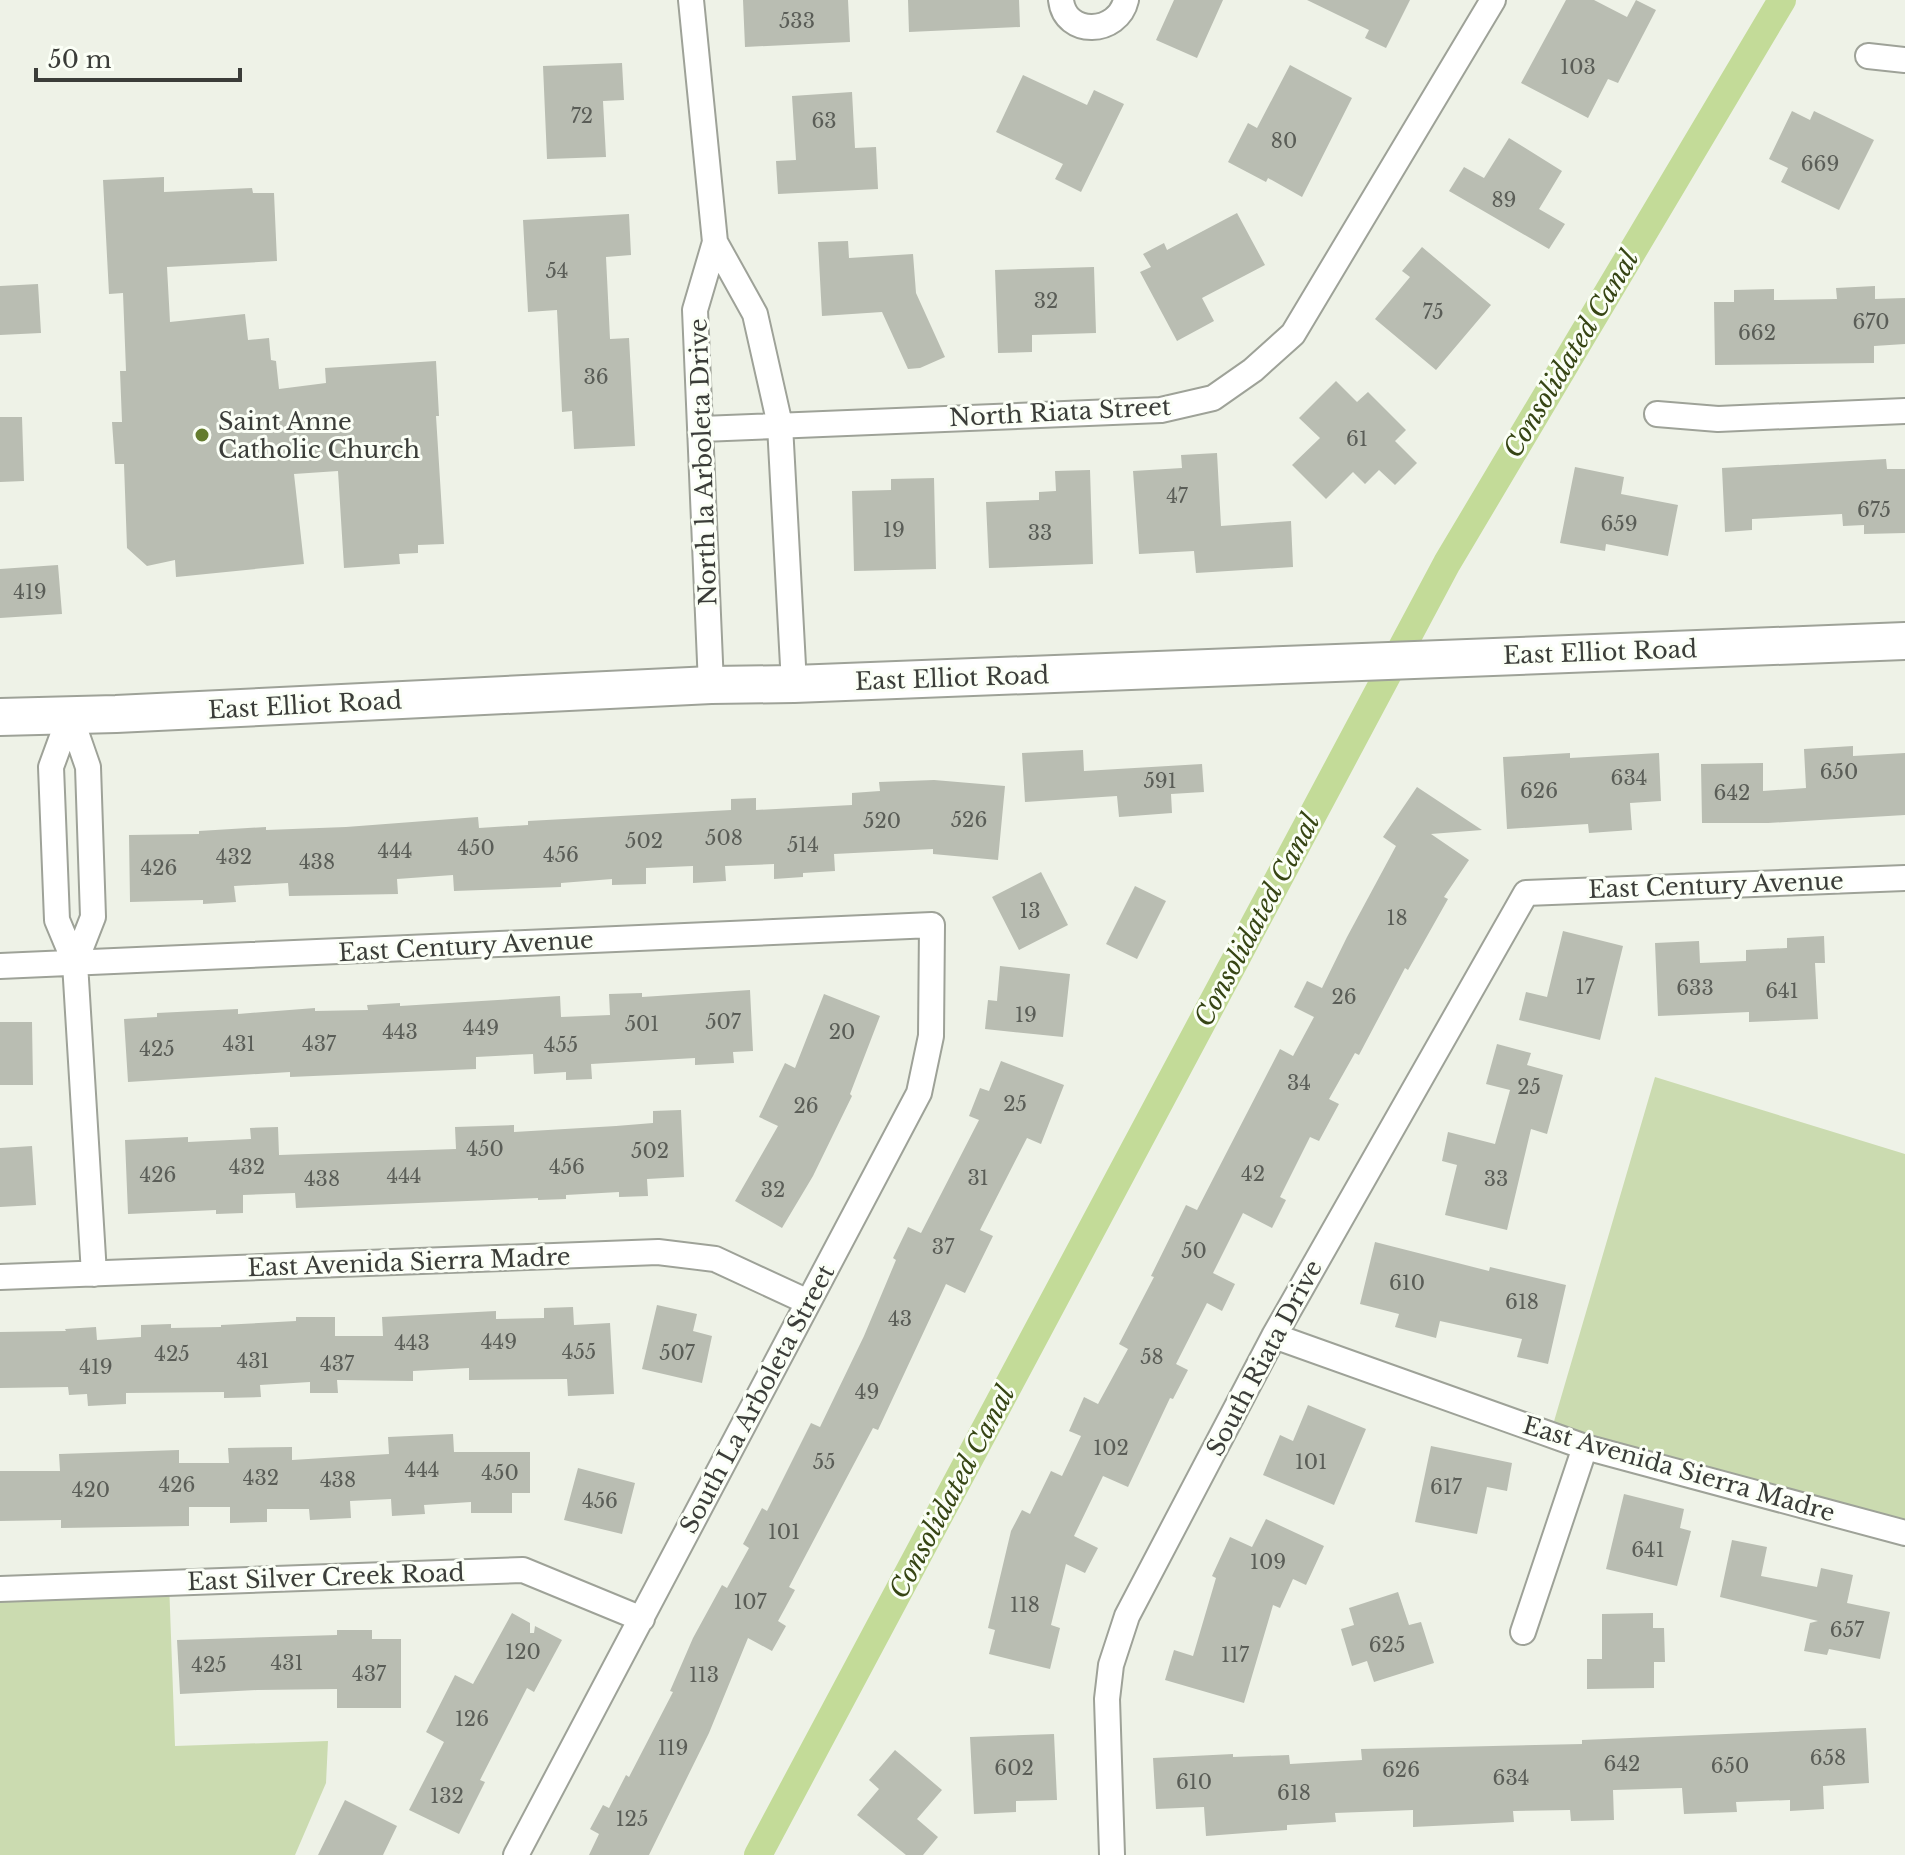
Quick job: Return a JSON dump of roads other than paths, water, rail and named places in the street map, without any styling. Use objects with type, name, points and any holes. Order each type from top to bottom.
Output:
[{"type":"main road","name":"East Elliot Road","points":[[0,717],[711,685],[1905,641]]},
{"type":"street","name":"North la Arboleta Drive","points":[[691,0],[715,242],[695,310],[711,685]]},
{"type":"street","points":[[1061,0],[1062,9],[1070,19],[1083,26],[1099,28],[1110,23],[1123,10],[1126,0]]},
{"type":"street","name":"North Riata Street","points":[[702,429],[1161,410],[1213,398],[1253,370],[1293,334],[1493,0]]},
{"type":"street","points":[[1868,56],[1905,60]]},
{"type":"street","name":"North la Arboleta Drive","points":[[715,242],[755,314],[780,425],[794,684]]},
{"type":"street","points":[[1657,414],[1718,419],[1905,411]]},
{"type":"street","points":[[70,715],[88,767],[93,917],[75,963]]},
{"type":"street","points":[[70,715],[51,767],[57,920],[75,963],[94,1274]]},
{"type":"street","name":"East Century Avenue","points":[[1526,893],[1905,878]]},
{"type":"street","name":"South Riata Drive","points":[[1112,1855],[1107,1699],[1111,1665],[1127,1616],[1274,1336],[1526,893]]},
{"type":"street","name":"East Century Avenue","points":[[0,966],[932,925]]},
{"type":"street","name":"South La Arboleta Street","points":[[516,1855],[919,1093],[931,1036],[932,925]]},
{"type":"street","name":"East Avenida Sierra Madre","points":[[0,1277],[658,1252],[715,1259],[808,1302]]},
{"type":"street","name":"East Avenida Sierra Madre","points":[[1274,1336],[1585,1447],[1905,1533]]},
{"type":"street","points":[[1523,1632],[1585,1447]]},
{"type":"street","name":"East Silver Creek Road","points":[[0,1589],[523,1570],[642,1619]]},
{"type":"waterway","name":"Consolidated Canal","points":[[758,1855],[1447,563],[1782,0]]},
{"type":"place","name":"Saint Anne Catholic Church","points":[[202,435]]}]
